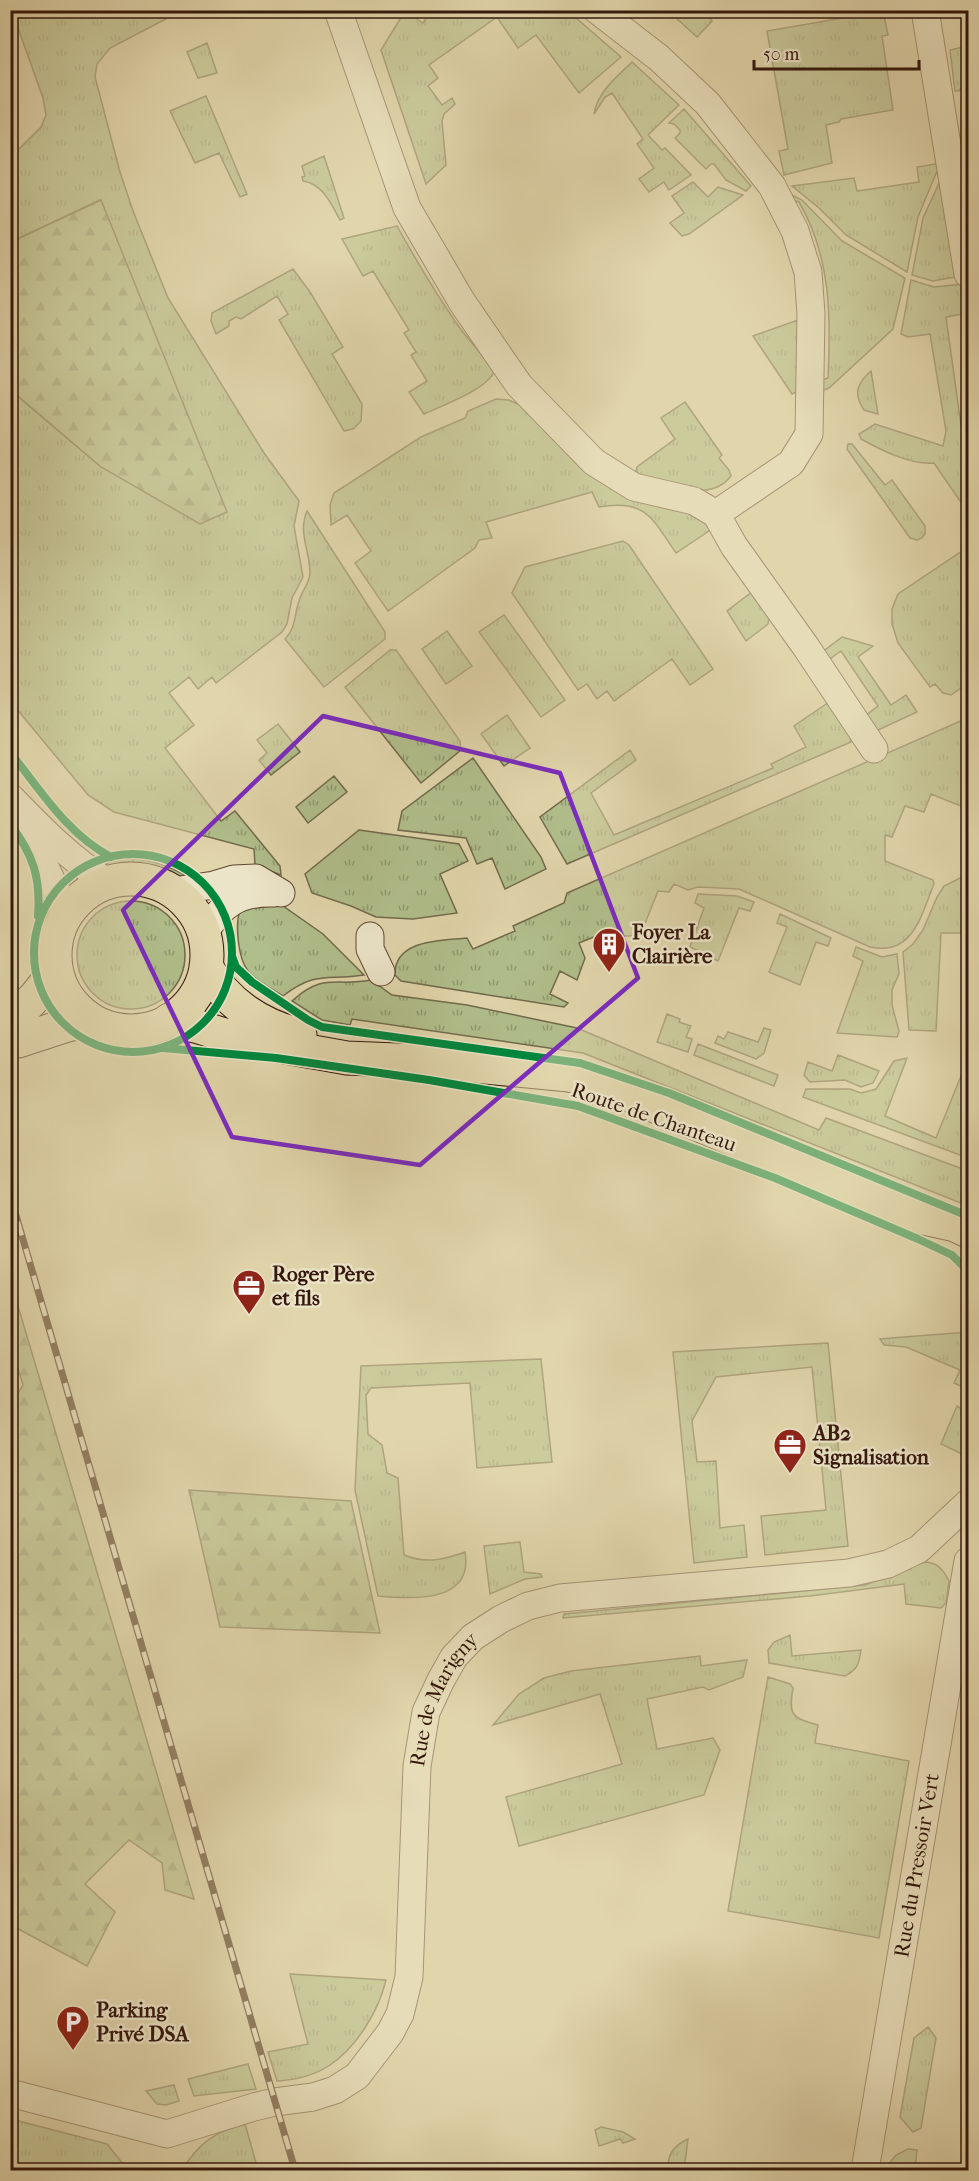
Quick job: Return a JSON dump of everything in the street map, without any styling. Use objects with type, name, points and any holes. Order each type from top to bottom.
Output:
[{"type":"main road","points":[[130,878],[153,881],[173,891],[190,907],[202,928],[205,975],[195,997],[179,1015],[159,1026],[136,1031],[113,1029],[91,1020],[68,998],[56,969],[55,950],[59,930],[67,913],[85,894],[107,882],[130,878]]},
{"type":"main road","name":"Route de Chanteau","points":[[205,950],[223,993],[246,1011],[292,1034],[422,1061]]},
{"type":"main road","points":[[10,1018],[19,1013],[40,992],[56,969]]},
{"type":"main road","points":[[10,1041],[18,1041],[67,1025],[91,1020]]},
{"type":"main road","name":"Route de Chanteau","points":[[169,1020],[234,1038],[347,1058],[422,1061],[569,1075],[613,1088],[910,1215],[955,1225],[969,1231]]},
{"type":"main road","name":"Route de Chanteau","points":[[910,1215],[969,1255]]},
{"type":"street","points":[[338,10],[407,208],[462,302],[519,385],[594,462],[634,487],[694,501],[716,514],[734,546],[806,647],[874,749]]},
{"type":"street","points":[[597,10],[659,58],[708,104],[756,164],[779,200],[795,231],[808,272],[811,314],[809,434],[790,463],[716,514]]},
{"type":"street","points":[[925,10],[969,274]]},
{"type":"street","points":[[10,797],[51,840],[75,861],[107,882]]},
{"type":"street","points":[[10,801],[32,837],[67,913]]},
{"type":"street","points":[[173,891],[214,885],[234,879],[256,878],[281,893],[259,892],[239,897],[227,905],[212,920],[205,950]]},
{"type":"street","points":[[370,936],[370,949],[381,972]]},
{"type":"street","name":"Rue de Marigny","points":[[10,2093],[167,2134],[243,2110],[275,2102],[313,2097],[335,2090],[357,2076],[390,2033],[400,2014],[409,1977],[417,1766],[426,1712],[454,1657],[473,1637],[528,1605],[560,1598],[849,1573],[888,1564],[919,1550],[969,1503]]},
{"type":"street","name":"Rue du Pressoir Vert","points":[[865,2170],[969,1561]]},
{"type":"highlighted area","points":[[323,716],[560,773],[638,978],[420,1165],[232,1137],[123,910]]},
{"type":"green space","points":[[684,10],[708,11],[712,21],[697,37],[677,19]]},
{"type":"green space","points":[[12,11],[181,11],[110,48],[97,64],[95,77],[120,172],[168,298],[264,453],[299,501],[294,526],[303,577],[292,598],[287,624],[282,632],[216,683],[212,677],[198,689],[189,677],[169,693],[194,725],[165,748],[221,821],[235,811],[280,866],[281,875],[255,865],[254,849],[114,812],[88,795],[11,702],[10,390],[101,467],[100,200],[11,242],[11,157],[41,127],[46,115],[43,98]]},
{"type":"green space","points":[[405,11],[423,23],[431,11],[568,11],[621,57],[579,93],[536,35],[518,48],[497,17],[429,65],[438,78],[428,86],[442,105],[452,98],[455,104],[444,114],[442,121],[446,165],[426,184],[381,50]]},
{"type":"green space","points":[[883,11],[888,35],[882,36],[893,110],[841,119],[839,122],[826,125],[832,163],[784,175],[779,151],[788,149],[767,31]]},
{"type":"green space","points":[[207,43],[217,73],[198,78],[187,52]]},
{"type":"green space","points":[[968,46],[968,76],[959,91],[955,91],[950,50]]},
{"type":"green space","points":[[632,62],[679,105],[648,135],[662,150],[665,148],[691,175],[669,190],[664,182],[649,192],[639,179],[654,168],[637,144],[643,139],[612,93],[605,97],[594,114],[599,98]]},
{"type":"green space","points":[[206,96],[247,194],[240,197],[219,153],[195,163],[170,111]]},
{"type":"green space","points":[[684,109],[751,186],[746,191],[726,180],[714,164],[706,169],[675,138],[680,130],[674,124],[669,123]]},
{"type":"green space","points":[[324,156],[344,218],[340,220],[321,190],[303,181],[302,177],[305,176],[302,166]]},
{"type":"green space","points":[[941,163],[942,169],[937,171],[918,217],[907,272],[846,235],[819,208],[792,186],[854,178],[857,191],[919,182],[917,167]]},
{"type":"green space","points":[[941,179],[961,276],[933,281],[912,275],[923,218]]},
{"type":"green space","points":[[693,182],[708,197],[718,187],[743,195],[689,234],[682,236],[670,223],[684,213],[672,196]]},
{"type":"green space","points":[[788,193],[802,200],[842,241],[905,278],[893,329],[829,388],[824,390],[820,388],[819,381],[828,378],[827,287],[810,223],[799,202],[788,199]]},
{"type":"green space","points":[[101,200],[227,512],[200,524],[101,467],[11,390],[11,242]]},
{"type":"green space","points":[[397,226],[451,315],[494,372],[489,379],[473,391],[424,414],[409,392],[427,381],[411,355],[416,352],[404,333],[409,330],[373,271],[363,276],[342,239]]},
{"type":"green space","points":[[293,269],[310,292],[343,347],[332,354],[362,404],[361,421],[353,429],[344,431],[279,320],[288,314],[277,296],[241,319],[236,317],[229,321],[229,326],[216,334],[211,321],[212,313]]},
{"type":"green space","points":[[911,280],[934,287],[963,284],[968,313],[946,317],[964,447],[968,447],[968,505],[960,501],[934,463],[915,462],[896,456],[861,439],[859,434],[875,424],[943,446],[946,431],[930,334],[908,337],[901,334]]},
{"type":"green space","points":[[798,320],[800,390],[792,394],[753,336]]},
{"type":"green space","points":[[871,371],[878,414],[864,410],[858,399],[860,384]]},
{"type":"green space","points":[[496,399],[509,400],[520,405],[579,466],[694,511],[712,529],[676,553],[646,514],[627,506],[599,507],[592,492],[486,522],[492,538],[479,540],[475,548],[388,611],[355,563],[371,551],[347,515],[331,525],[330,505],[334,493],[421,437],[465,418],[468,411]]},
{"type":"green space","points":[[685,402],[722,455],[719,458],[731,476],[712,489],[687,490],[639,478],[636,472],[637,467],[675,439],[661,418]]},
{"type":"green space","points":[[848,444],[852,444],[885,485],[892,480],[925,526],[925,534],[922,538],[917,540],[910,538],[847,449]]},
{"type":"green space","points":[[307,511],[385,632],[385,639],[324,687],[285,639],[293,626],[299,601],[310,575],[304,533]]},
{"type":"green space","points":[[623,541],[629,545],[713,669],[690,685],[672,659],[614,701],[607,691],[597,699],[587,684],[578,690],[512,593],[525,567]]},
{"type":"green space","points":[[968,547],[968,683],[951,695],[943,693],[935,684],[930,687],[898,643],[892,624],[892,609],[898,594]]},
{"type":"green space","points":[[753,591],[769,618],[768,624],[746,641],[727,611]]},
{"type":"green space","points":[[504,615],[565,700],[541,717],[479,632]]},
{"type":"green space","points":[[447,631],[472,666],[446,684],[422,649]]},
{"type":"green space","points":[[842,637],[873,646],[858,657],[891,705],[906,695],[917,712],[876,731],[865,716],[878,706],[841,651],[827,661],[821,653]]},
{"type":"green space","points":[[390,650],[396,650],[460,741],[461,750],[421,783],[345,687]]},
{"type":"green space","points":[[832,700],[850,732],[851,742],[567,864],[540,817],[630,750],[636,760],[591,793],[614,835],[773,768],[771,764],[806,747],[794,726]]},
{"type":"green space","points":[[507,715],[530,748],[504,766],[481,734]]},
{"type":"green space","points":[[963,720],[968,725],[968,809],[931,794],[924,812],[905,806],[892,837],[885,835],[885,861],[933,880],[934,884],[913,931],[896,945],[885,948],[870,947],[739,889],[698,887],[688,890],[674,884],[669,892],[658,891],[640,936],[596,936],[579,943],[585,958],[577,980],[560,971],[550,994],[568,1003],[564,1007],[401,981],[395,975],[397,963],[402,954],[410,948],[421,944],[467,938],[473,949],[515,931],[513,926],[564,903],[567,893]]},
{"type":"green space","points":[[278,724],[300,752],[271,775],[259,760],[267,753],[257,740]]},
{"type":"green space","points":[[473,758],[541,857],[546,869],[505,889],[492,858],[477,864],[466,838],[398,830],[402,811]]},
{"type":"green space","points":[[334,776],[347,792],[308,823],[296,807]]},
{"type":"green space","points":[[359,830],[459,844],[468,861],[440,874],[457,913],[413,919],[376,917],[312,893],[305,874]]},
{"type":"green space","points":[[127,859],[161,864],[191,879],[184,880],[146,871],[101,866],[112,861]]},
{"type":"green space","points":[[968,874],[968,933],[941,933],[936,1031],[909,1030],[903,952],[913,944],[923,930],[944,886]]},
{"type":"green space","points":[[698,894],[737,896],[754,902],[750,911],[739,908],[718,961],[690,947],[704,908],[695,903]]},
{"type":"green space","points":[[131,901],[152,905],[169,917],[181,934],[185,955],[181,976],[169,993],[152,1005],[131,1009],[110,1005],[93,993],[81,976],[77,955],[81,934],[93,917],[110,905]]},
{"type":"green space","points":[[251,903],[283,906],[323,934],[364,975],[314,980],[283,996],[264,984],[248,971],[238,941],[240,910]]},
{"type":"green space","points":[[54,907],[53,932],[40,972],[40,946],[43,930]]},
{"type":"green space","points":[[780,914],[831,938],[828,946],[816,942],[800,985],[769,972],[787,927],[777,923]]},
{"type":"green space","points":[[856,947],[882,957],[897,954],[899,974],[892,990],[892,1005],[899,1031],[897,1037],[837,1033],[863,961],[853,956]]},
{"type":"green space","points":[[371,980],[392,995],[467,1005],[577,1028],[819,1130],[826,1118],[968,1171],[968,1178],[961,1196],[968,1200],[966,1205],[583,1053],[352,1019],[350,1025],[322,1020],[292,1001],[303,992],[321,983]]},
{"type":"green space","points":[[667,1014],[691,1026],[686,1037],[692,1039],[688,1052],[657,1042]]},
{"type":"green space","points":[[86,1027],[134,1038],[184,1030],[173,1039],[154,1044],[109,1047],[89,1038],[78,1029]]},
{"type":"green space","points":[[764,1028],[771,1030],[764,1053],[756,1059],[715,1043],[718,1036],[724,1039],[728,1032],[758,1042]]},
{"type":"green space","points":[[698,1044],[778,1075],[774,1086],[694,1055]]},
{"type":"green space","points":[[838,1055],[879,1071],[873,1083],[861,1087],[845,1080],[810,1082],[804,1075],[808,1062],[832,1071]]},
{"type":"green space","points":[[907,1058],[885,1116],[936,1138],[968,1062],[968,1158],[803,1097],[806,1089],[850,1089],[861,1093],[876,1089],[894,1061]]},
{"type":"green space","points":[[10,1279],[194,1899],[165,1890],[162,1863],[129,1840],[85,1884],[115,1912],[87,1966],[11,1925],[10,1407],[23,1385],[11,1346]]},
{"type":"green space","points":[[968,1332],[968,1389],[954,1383],[960,1370],[906,1347],[884,1345],[880,1339]]},
{"type":"green space","points":[[828,1343],[848,1546],[765,1555],[761,1516],[826,1510],[812,1367],[716,1377],[692,1421],[697,1462],[716,1461],[720,1528],[744,1525],[747,1557],[694,1563],[673,1352]]},
{"type":"green space","points":[[541,1359],[552,1462],[477,1468],[470,1383],[371,1388],[366,1395],[368,1434],[382,1445],[387,1473],[398,1478],[404,1555],[434,1560],[465,1552],[465,1569],[460,1581],[450,1590],[422,1597],[378,1596],[355,1490],[361,1366]]},
{"type":"green space","points":[[957,1406],[968,1413],[968,1440],[964,1455],[941,1444]]},
{"type":"green space","points":[[189,1490],[351,1501],[380,1633],[220,1627]]},
{"type":"green space","points":[[520,1542],[524,1572],[541,1574],[542,1577],[525,1579],[490,1594],[484,1546]]},
{"type":"green space","points":[[924,1562],[933,1563],[939,1567],[949,1581],[946,1603],[941,1608],[906,1604],[904,1584],[810,1596],[563,1618],[564,1614],[865,1585]]},
{"type":"green space","points":[[790,1635],[792,1656],[861,1650],[858,1663],[853,1671],[845,1676],[769,1663],[768,1650],[774,1642]]},
{"type":"green space","points":[[700,1656],[701,1666],[747,1660],[743,1677],[709,1690],[703,1687],[647,1699],[657,1749],[713,1738],[720,1750],[704,1795],[519,1846],[506,1797],[622,1764],[600,1694],[493,1725],[519,1694],[544,1678],[571,1671]]},
{"type":"green space","points":[[768,1677],[790,1684],[793,1688],[791,1704],[794,1714],[802,1720],[818,1725],[815,1743],[909,1761],[879,1938],[728,1911]]},
{"type":"green space","points":[[290,1974],[386,1980],[383,1992],[366,2027],[340,2057],[311,2075],[277,2081],[268,2052],[308,2044]]},
{"type":"green space","points":[[928,2027],[936,2038],[921,2128],[913,2132],[900,2117],[914,2038]]},
{"type":"green space","points":[[248,2064],[256,2089],[194,2096],[188,2079]]},
{"type":"green space","points":[[174,2085],[179,2101],[166,2105],[157,2104],[146,2091]]},
{"type":"green space","points":[[11,2119],[107,2144],[128,2170],[11,2170]]},
{"type":"green space","points":[[245,2124],[258,2170],[182,2170],[208,2140],[224,2131]]},
{"type":"green space","points":[[601,2127],[623,2132],[635,2139],[623,2143],[620,2139],[599,2146],[595,2130]]},
{"type":"green space","points":[[688,2139],[684,2170],[669,2170],[672,2151]]},
{"type":"green space","points":[[908,2149],[917,2150],[915,2170],[884,2170],[896,2155]]},
{"type":"railway","points":[[10,1195],[295,2170]]},
{"type":"cycle path","points":[[10,752],[68,824],[81,837],[111,857]]},
{"type":"cycle path","points":[[10,824],[30,856],[34,867],[39,902],[38,916]]},
{"type":"cycle path","points":[[133,854],[162,858],[180,866],[203,883],[220,906],[228,924],[232,953],[228,982],[220,1000],[203,1023],[180,1040],[162,1048],[133,1052],[104,1048],[86,1040],[63,1023],[46,1000],[38,982],[34,953],[38,924],[46,906],[63,883],[86,866],[104,858],[133,854]]},
{"type":"cycle path","points":[[232,956],[236,967],[252,982],[322,1027],[580,1063],[669,1093],[968,1216]]},
{"type":"cycle path","points":[[163,1048],[276,1058],[429,1080],[578,1106],[775,1178],[952,1255],[968,1271]]},
{"type":"place","name":"Foyer La Clairière","points":[[609,973]]},
{"type":"place","name":"Roger Père et fils","points":[[249,1315]]},
{"type":"place","name":"AB2 Signalisation","points":[[790,1474]]},
{"type":"place","name":"Parking Privé DSA","points":[[73,2051]]}]
